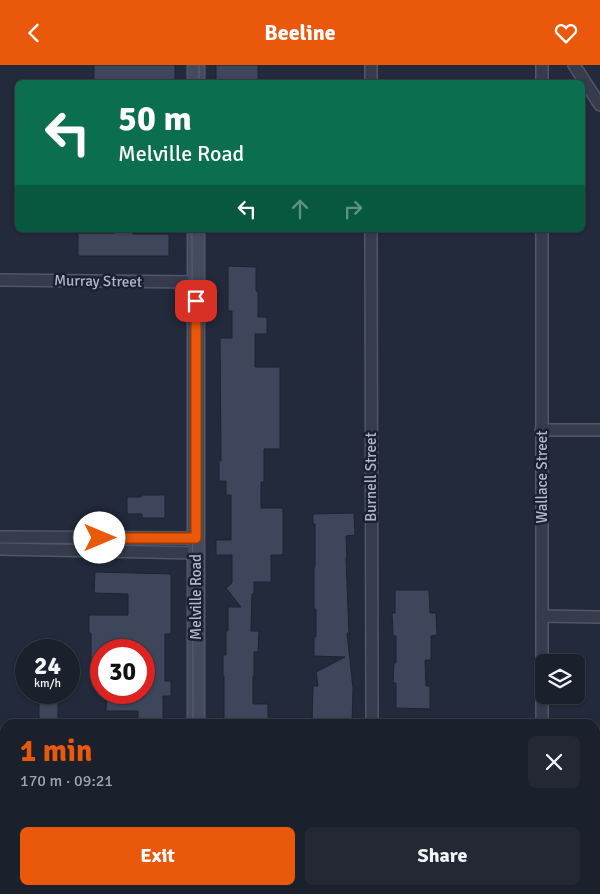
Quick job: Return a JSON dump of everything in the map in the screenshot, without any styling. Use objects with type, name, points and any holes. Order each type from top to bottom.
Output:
[{"type":"main road","points":[[196,65],[196,80]]},
{"type":"main road","name":"Melville Road","points":[[196,232],[196,719]]},
{"type":"street","points":[[371,65],[371,80]]},
{"type":"street","points":[[542,65],[542,80]]},
{"type":"street","points":[[574,65],[584,80]]},
{"type":"street","points":[[585,82],[600,105]]},
{"type":"street","name":"Burnell Street","points":[[371,232],[372,719]]},
{"type":"street","name":"Wallace Street","points":[[542,232],[542,719]]},
{"type":"street","name":"Murray Street","points":[[0,279],[196,282]]},
{"type":"street","points":[[542,430],[600,430]]},
{"type":"street","points":[[0,537],[196,545]]},
{"type":"street","points":[[42,538],[42,550]]},
{"type":"street","points":[[0,549],[42,550],[196,545]]},
{"type":"street","points":[[542,616],[600,617]]},
{"type":"building","points":[[94,65],[175,65],[175,80],[94,80]]},
{"type":"building","points":[[216,65],[258,65],[258,80],[216,80]]},
{"type":"building","points":[[78,233],[169,234],[169,256],[78,256]]},
{"type":"building","points":[[228,266],[256,267],[258,317],[267,317],[267,334],[255,334],[255,367],[280,367],[280,449],[264,449],[264,482],[261,482],[261,508],[283,508],[283,555],[271,555],[271,582],[254,582],[254,594],[252,594],[251,631],[259,631],[258,652],[254,652],[253,704],[268,704],[268,719],[224,719],[223,655],[226,655],[228,607],[241,607],[226,588],[232,583],[232,555],[216,555],[216,540],[231,540],[231,495],[226,495],[226,481],[219,481],[219,461],[221,461],[220,338],[232,338],[232,311],[228,311]]},
{"type":"building","points":[[141,495],[165,495],[165,518],[142,518],[142,514],[127,514],[127,497],[141,497]]},
{"type":"building","points":[[354,513],[355,535],[346,536],[349,633],[347,633],[353,688],[352,719],[312,719],[313,686],[318,686],[316,672],[345,657],[314,656],[316,609],[314,609],[315,524],[313,524],[313,514]]},
{"type":"building","points":[[95,572],[171,574],[171,634],[165,634],[165,681],[171,681],[171,696],[163,696],[163,719],[138,719],[138,711],[106,711],[106,704],[155,704],[155,639],[91,639],[91,633],[89,633],[89,615],[128,615],[128,594],[94,593]]},
{"type":"building","points":[[395,590],[429,590],[430,613],[436,613],[437,635],[431,636],[431,660],[425,660],[426,686],[430,686],[430,709],[396,708],[396,683],[393,683],[394,663],[396,663],[396,636],[393,636],[392,613],[395,613]]},
{"type":"building","points":[[39,704],[58,704],[58,719],[39,719]]},
{"type":"tram line","points":[[199,65],[199,80]]},
{"type":"tram line","points":[[192,232],[193,719]]},
{"type":"route","points":[[100,538],[196,538],[196,301]]}]
